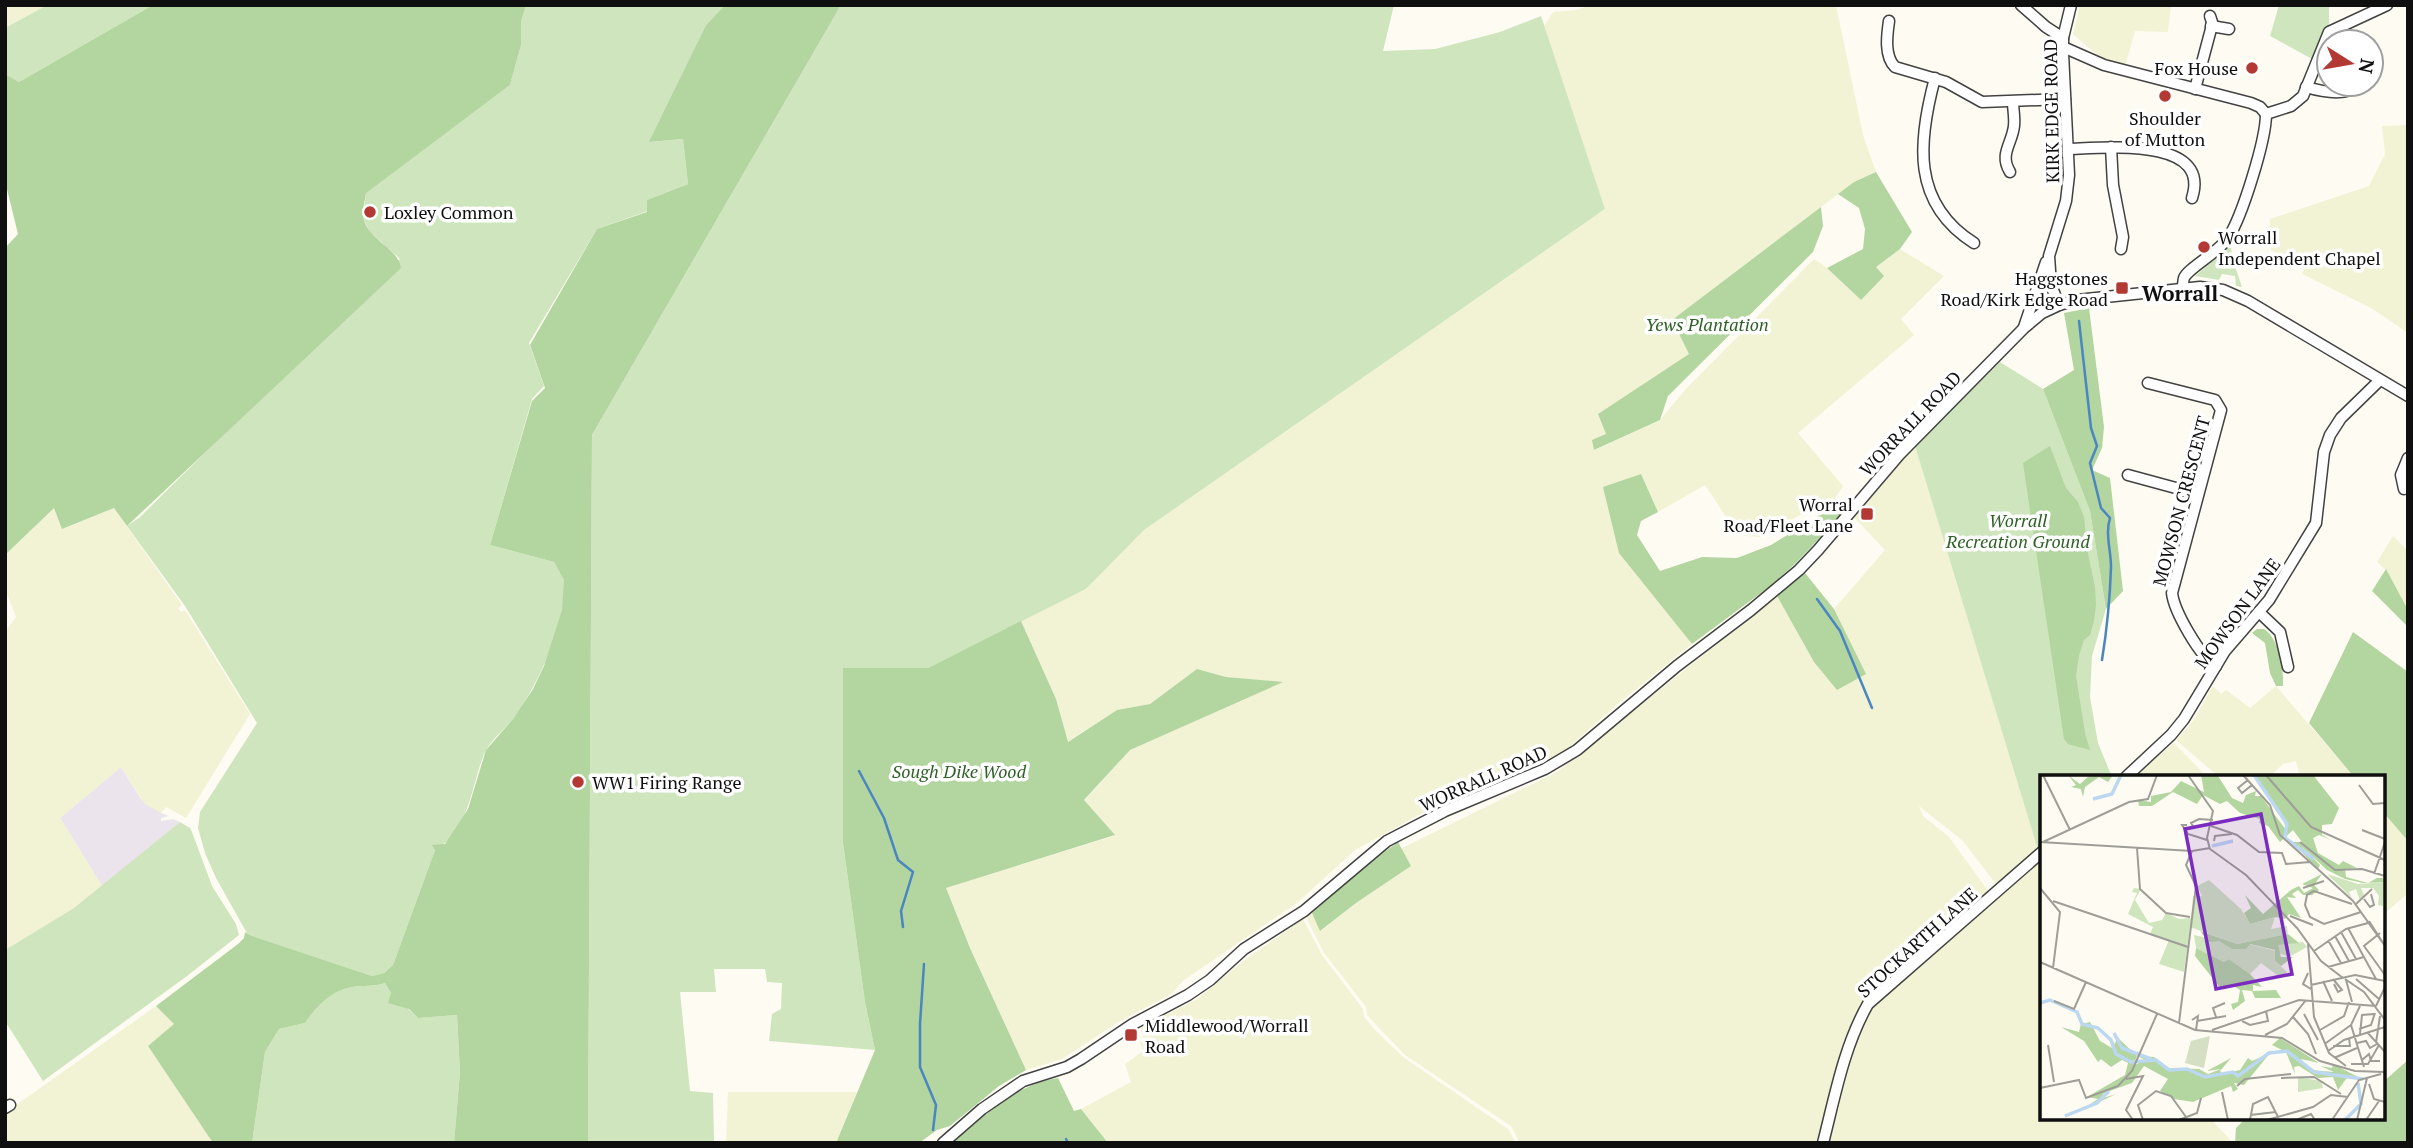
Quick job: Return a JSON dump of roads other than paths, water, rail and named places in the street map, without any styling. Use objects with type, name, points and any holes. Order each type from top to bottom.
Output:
[{"type":"street","points":[[2021,5],[2063,43],[2104,65],[2251,103],[2266,114],[2263,139],[2231,232],[2217,250],[2186,274],[2183,289]]},
{"type":"street","name":"KIRK EDGE ROAD","points":[[2024,328],[2068,190],[2063,43],[2071,5]]},
{"type":"street","points":[[2266,114],[2298,101],[2329,32],[2387,5]]},
{"type":"street","points":[[1889,21],[1887,40],[1892,65],[1956,86],[1982,102],[2065,99]]},
{"type":"street","points":[[2195,89],[2211,21],[2228,29]]},
{"type":"street","points":[[1935,78],[1926,111],[1923,173],[1928,190],[1942,215],[1958,232],[1974,243]]},
{"type":"street","points":[[2306,86],[2315,88]]},
{"type":"street","points":[[2010,172],[2005,152],[2014,125],[2013,102]]},
{"type":"street","points":[[2111,147],[2113,185],[2123,237],[2121,249]]},
{"type":"street","points":[[2068,149],[2111,147],[2145,150],[2182,159],[2191,168],[2194,178],[2192,198]]},
{"type":"street","name":"KIRK EDGE ROAD","points":[[2049,256],[2052,285],[2059,305]]},
{"type":"street","name":"WORRALL ROAD","points":[[943,1143],[982,1109],[1023,1081],[1067,1067],[1133,1024],[1188,995],[1210,980],[1244,949],[1304,911],[1387,841],[1444,811],[1545,769],[1577,750],[1677,666],[1799,570],[1899,455],[2042,313],[2077,300],[2212,288],[2236,294],[2408,396]]},
{"type":"street","name":"MOWSON LANE","points":[[2128,775],[2171,735],[2196,702],[2233,642],[2282,580],[2316,523],[2324,452],[2330,435],[2341,418],[2379,380]]},
{"type":"street","name":"MOWSON CRESCENT","points":[[2148,383],[2210,398],[2220,406],[2221,415],[2172,593],[2176,608],[2203,654],[2216,666]]},
{"type":"street","points":[[2404,489],[2401,475],[2408,458]]},
{"type":"street","points":[[2128,475],[2198,494]]},
{"type":"street","points":[[2259,612],[2280,632],[2288,667]]},
{"type":"street","name":"STOCKARTH LANE","points":[[1823,1143],[1845,1058],[1868,1004],[2040,854]]},
{"type":"waterway","points":[[2079,321],[2091,428],[2097,446],[2090,463],[2101,508],[2110,518],[2110,591],[2102,660]]},
{"type":"waterway","points":[[1817,599],[1840,631],[1872,708]]},
{"type":"waterway","points":[[859,771],[884,818],[898,860],[913,872],[901,911],[903,927]]},
{"type":"waterway","points":[[924,964],[920,1067],[936,1105],[933,1130]]},
{"type":"waterway","points":[[1066,1139],[1068,1143]]},
{"type":"place","name":"Fox House","points":[[2252,68]]},
{"type":"place","name":"Shoulder of Mutton","points":[[2165,96]]},
{"type":"place","name":"Loxley Common","points":[[370,212]]},
{"type":"place","name":"Worrall Independent Chapel","points":[[2204,247]]},
{"type":"place","name":"Haggstones Road/Kirk Edge Road","points":[[2122,288]]},
{"type":"place","name":"Worral Road/Fleet Lane","points":[[1867,514]]},
{"type":"place","name":"WW1 Firing Range","points":[[578,782]]},
{"type":"place","name":"Middlewood/Worrall Road","points":[[1131,1035]]},
{"type":"district","name":"Worrall","points":[[2180,293]]},
{"type":"park label","name":"Yews Plantation","points":[[1707,324]]},
{"type":"park label","name":"Worrall Recreation Ground","points":[[2018,530]]},
{"type":"park label","name":"Sough Dike Wood","points":[[959,771]]}]
